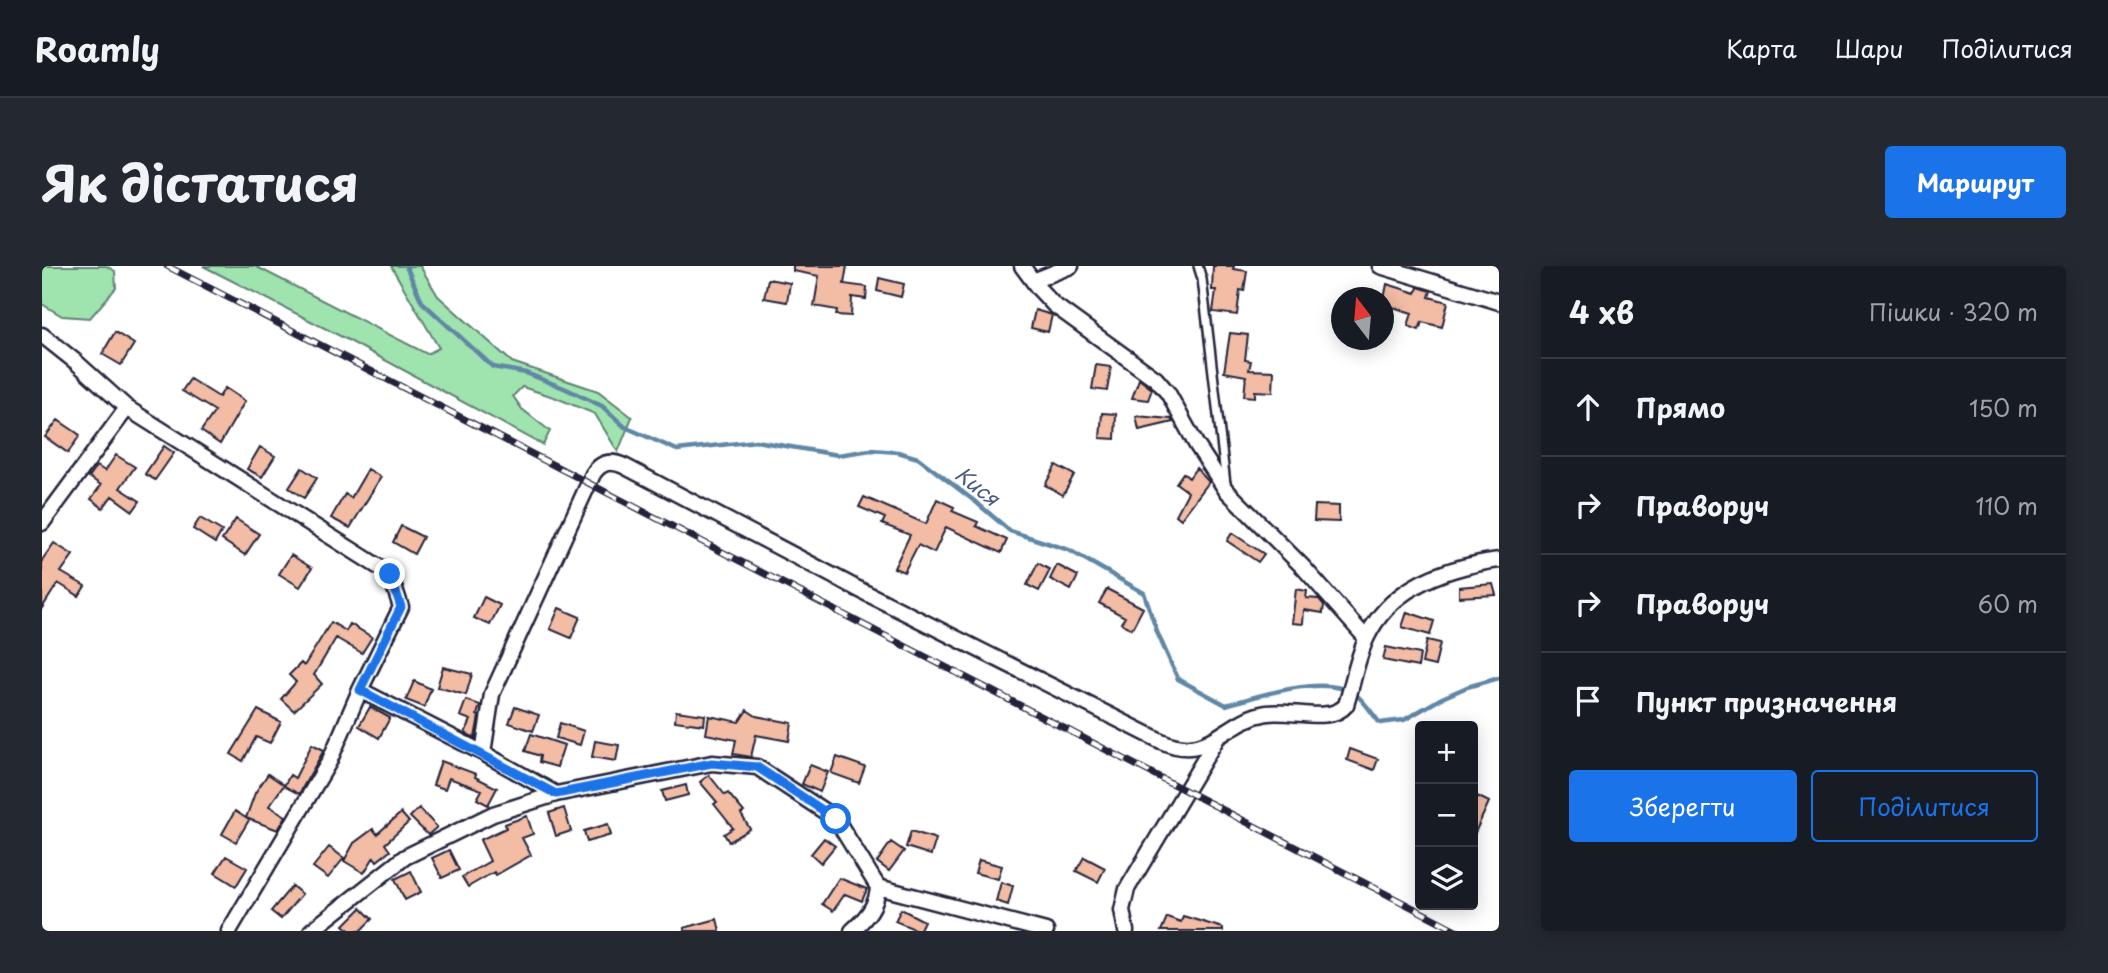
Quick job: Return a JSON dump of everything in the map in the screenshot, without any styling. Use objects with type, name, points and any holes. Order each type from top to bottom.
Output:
[{"type":"street","points":[[1023,266],[1054,305],[1156,379],[1168,393],[1196,444],[1226,490],[1303,567],[1366,638]]},
{"type":"street","points":[[1033,281],[1071,266]]},
{"type":"street","points":[[1380,266],[1499,302]]},
{"type":"street","points":[[42,335],[127,408],[390,574],[401,607],[360,690],[329,762],[229,931]]},
{"type":"street","points":[[42,523],[127,408]]},
{"type":"street","points":[[483,754],[492,694],[513,643],[593,474],[601,465],[611,462],[624,466],[836,578],[1176,747],[1188,748],[1216,740],[1241,722],[1263,714],[1283,712],[1329,715],[1339,712],[1346,705],[1366,638],[1387,608],[1414,587],[1442,572],[1499,560]]},
{"type":"street","points":[[360,690],[556,794]]},
{"type":"street","points":[[1126,931],[1122,910],[1127,889],[1216,740]]},
{"type":"street","points":[[311,931],[405,857],[493,814],[556,794],[712,763],[757,767],[836,819],[878,887],[871,910],[852,931]]},
{"type":"street","points":[[878,887],[1046,931]]},
{"type":"lane","points":[[1198,266],[1202,279],[1226,490]]},
{"type":"green space","points":[[42,266],[106,266],[115,271],[116,288],[90,318],[62,316],[42,304]]},
{"type":"green space","points":[[203,266],[255,266],[427,354],[439,348],[391,266],[420,266],[438,296],[512,362],[598,391],[632,417],[618,452],[595,414],[522,387],[513,396],[522,409],[550,431],[543,445]]},
{"type":"building","points":[[793,266],[847,266],[844,284],[867,287],[866,299],[852,297],[851,316],[836,315],[837,310],[814,306],[819,276],[793,271]]},
{"type":"building","points":[[1213,266],[1234,266],[1233,269],[1247,271],[1244,291],[1240,290],[1237,315],[1213,312],[1216,290],[1212,290]]},
{"type":"building","points":[[879,278],[904,284],[901,297],[877,291]]},
{"type":"building","points":[[768,279],[790,283],[787,302],[764,298]]},
{"type":"building","points":[[1387,284],[1416,293],[1418,287],[1431,291],[1429,297],[1448,302],[1442,327],[1422,322],[1419,330],[1408,326],[1412,313],[1394,307],[1394,287],[1386,287]]},
{"type":"building","points":[[1035,310],[1052,315],[1048,332],[1031,328]]},
{"type":"building","points":[[115,332],[134,344],[121,365],[102,354]]},
{"type":"building","points":[[1230,333],[1248,335],[1245,360],[1251,361],[1249,370],[1274,371],[1273,392],[1255,391],[1255,397],[1244,396],[1246,376],[1224,372]]},
{"type":"building","points":[[1096,365],[1111,367],[1107,391],[1092,389]]},
{"type":"building","points":[[190,379],[219,397],[225,388],[245,401],[220,444],[201,431],[215,411],[182,391]]},
{"type":"building","points":[[1139,379],[1152,389],[1148,400],[1132,398]]},
{"type":"building","points":[[1102,413],[1116,414],[1115,439],[1100,438]]},
{"type":"building","points":[[1136,416],[1171,419],[1173,422],[1139,430]]},
{"type":"building","points":[[58,420],[80,435],[68,453],[45,437]]},
{"type":"building","points":[[164,446],[174,453],[155,480],[145,474]]},
{"type":"building","points":[[260,447],[275,456],[262,477],[247,469]]},
{"type":"building","points":[[116,455],[135,467],[120,488],[140,501],[133,511],[112,496],[103,508],[91,499],[101,485],[89,477],[97,466],[105,471]]},
{"type":"building","points":[[1056,465],[1074,475],[1063,495],[1045,485]]},
{"type":"building","points":[[302,468],[317,478],[304,498],[289,488]]},
{"type":"building","points":[[1196,468],[1209,482],[1181,519],[1176,515],[1188,492],[1176,483],[1183,473],[1189,478]]},
{"type":"building","points":[[368,469],[381,477],[350,528],[331,518],[345,494],[351,498]]},
{"type":"building","points":[[864,497],[926,524],[937,499],[954,507],[952,511],[978,522],[976,526],[1007,540],[1001,553],[946,527],[934,553],[918,545],[904,572],[894,568],[910,535],[882,524],[885,518],[859,507]]},
{"type":"building","points":[[1315,505],[1339,506],[1339,522],[1314,521]]},
{"type":"building","points":[[200,518],[222,531],[215,543],[193,529]]},
{"type":"building","points":[[236,519],[259,534],[245,555],[222,540]]},
{"type":"building","points":[[401,526],[423,537],[414,554],[393,542]]},
{"type":"building","points":[[1232,533],[1264,554],[1258,562],[1227,541]]},
{"type":"building","points":[[54,543],[73,555],[61,572],[85,586],[79,596],[58,583],[42,608],[42,560]]},
{"type":"building","points":[[291,555],[312,568],[300,587],[279,574]]},
{"type":"building","points":[[1038,563],[1050,570],[1039,591],[1027,585]]},
{"type":"building","points":[[1057,565],[1078,576],[1071,590],[1050,579]]},
{"type":"building","points":[[1493,584],[1496,595],[1459,597],[1459,587]]},
{"type":"building","points":[[1107,589],[1143,608],[1132,629],[1121,623],[1125,617],[1099,603]]},
{"type":"building","points":[[1296,589],[1307,591],[1306,598],[1319,599],[1324,605],[1323,613],[1304,610],[1303,624],[1292,623]]},
{"type":"building","points":[[484,597],[500,605],[490,625],[474,618]]},
{"type":"building","points":[[559,608],[580,617],[571,638],[550,629]]},
{"type":"building","points":[[1407,612],[1434,621],[1430,635],[1402,627]]},
{"type":"building","points":[[331,622],[346,631],[350,624],[372,637],[362,653],[336,638],[314,675],[322,684],[294,711],[281,699],[296,682],[289,675],[301,663],[304,666]]},
{"type":"building","points":[[1427,640],[1440,643],[1435,666],[1422,663]]},
{"type":"building","points":[[1386,647],[1420,654],[1418,667],[1383,660]]},
{"type":"building","points":[[443,667],[472,674],[466,695],[437,687]]},
{"type":"building","points":[[414,681],[431,689],[424,707],[406,700]]},
{"type":"building","points":[[466,700],[480,705],[475,738],[465,733],[471,720],[460,716]]},
{"type":"building","points":[[370,707],[390,718],[379,738],[359,726]]},
{"type":"building","points":[[515,707],[539,715],[533,731],[509,723]]},
{"type":"building","points":[[258,710],[281,722],[270,743],[256,737],[243,761],[231,754]]},
{"type":"building","points":[[747,710],[756,716],[792,723],[789,741],[756,735],[751,757],[733,754],[736,740],[706,734],[709,716],[739,722]]},
{"type":"building","points":[[676,711],[705,715],[704,725],[675,721]]},
{"type":"building","points":[[560,723],[584,731],[580,745],[556,738]]},
{"type":"building","points":[[531,734],[564,745],[557,767],[539,762],[540,756],[525,751]]},
{"type":"building","points":[[595,741],[619,745],[616,761],[592,757]]},
{"type":"building","points":[[312,744],[324,750],[299,794],[284,786],[290,775],[295,778]]},
{"type":"building","points":[[1350,749],[1378,759],[1374,770],[1347,760]]},
{"type":"building","points":[[837,757],[865,767],[859,783],[831,773]]},
{"type":"building","points":[[441,761],[476,774],[475,777],[497,788],[488,805],[477,799],[482,790],[449,778],[445,789],[433,785]]},
{"type":"building","points":[[810,765],[828,772],[820,792],[802,784]]},
{"type":"building","points":[[268,774],[284,785],[269,806],[286,816],[278,830],[246,818],[255,793]]},
{"type":"building","points":[[709,775],[725,795],[728,793],[744,812],[741,814],[750,829],[729,842],[724,834],[733,828],[714,804],[717,802],[700,782]]},
{"type":"building","points":[[686,785],[688,795],[665,801],[662,791]]},
{"type":"building","points":[[1478,796],[1489,802],[1478,826]]},
{"type":"building","points":[[419,808],[437,827],[428,835],[410,817]]},
{"type":"building","points":[[564,808],[571,831],[556,836],[549,813]]},
{"type":"building","points":[[235,811],[249,820],[236,842],[222,834]]},
{"type":"building","points":[[401,813],[409,822],[385,844],[390,851],[377,861],[374,857],[364,873],[344,861],[354,843],[373,829],[377,834]]},
{"type":"building","points":[[527,816],[533,834],[522,838],[531,855],[468,887],[462,877],[490,861],[480,840],[506,828],[505,824]]},
{"type":"building","points":[[608,824],[611,835],[587,842],[584,831]]},
{"type":"building","points":[[911,831],[936,839],[931,855],[906,847]]},
{"type":"building","points":[[824,838],[835,846],[821,863],[811,854]]},
{"type":"building","points":[[891,842],[904,851],[889,871],[877,862]]},
{"type":"building","points":[[329,847],[344,858],[328,878],[313,867]]},
{"type":"building","points":[[449,850],[459,870],[442,878],[432,858]]},
{"type":"building","points":[[226,856],[247,868],[236,886],[215,873]]},
{"type":"building","points":[[1084,857],[1105,868],[1098,882],[1076,871]]},
{"type":"building","points":[[979,860],[1002,866],[998,879],[975,873]]},
{"type":"building","points":[[411,871],[421,892],[405,900],[395,879]]},
{"type":"building","points":[[839,878],[867,889],[862,901],[845,894],[833,911],[822,904]]},
{"type":"building","points":[[1001,882],[1013,886],[1008,905],[996,901]]},
{"type":"building","points":[[292,886],[302,894],[281,919],[271,911]]},
{"type":"building","points":[[361,908],[372,919],[360,931],[350,931],[344,925]]},
{"type":"building","points":[[901,909],[924,921],[919,931],[895,921]]},
{"type":"building","points":[[1183,916],[1223,928],[1223,931],[1161,931],[1167,917],[1181,922]]},
{"type":"building","points":[[717,919],[720,931],[685,931],[684,928]]},
{"type":"waterway","name":"Кися","points":[[406,266],[422,302],[493,367],[526,373],[564,388],[602,406],[625,427],[677,450],[756,441],[838,455],[871,450],[898,452],[918,458],[1010,531],[1069,550],[1144,593],[1157,632],[1178,679],[1226,705],[1273,692],[1326,686],[1342,688],[1355,694],[1380,723],[1404,720],[1442,698],[1467,687],[1499,678]]},
{"type":"railway","points":[[167,266],[1458,931]]},
{"type":"route","points":[[390,574],[401,607],[360,690],[556,794],[712,763],[757,767],[836,819]]}]
